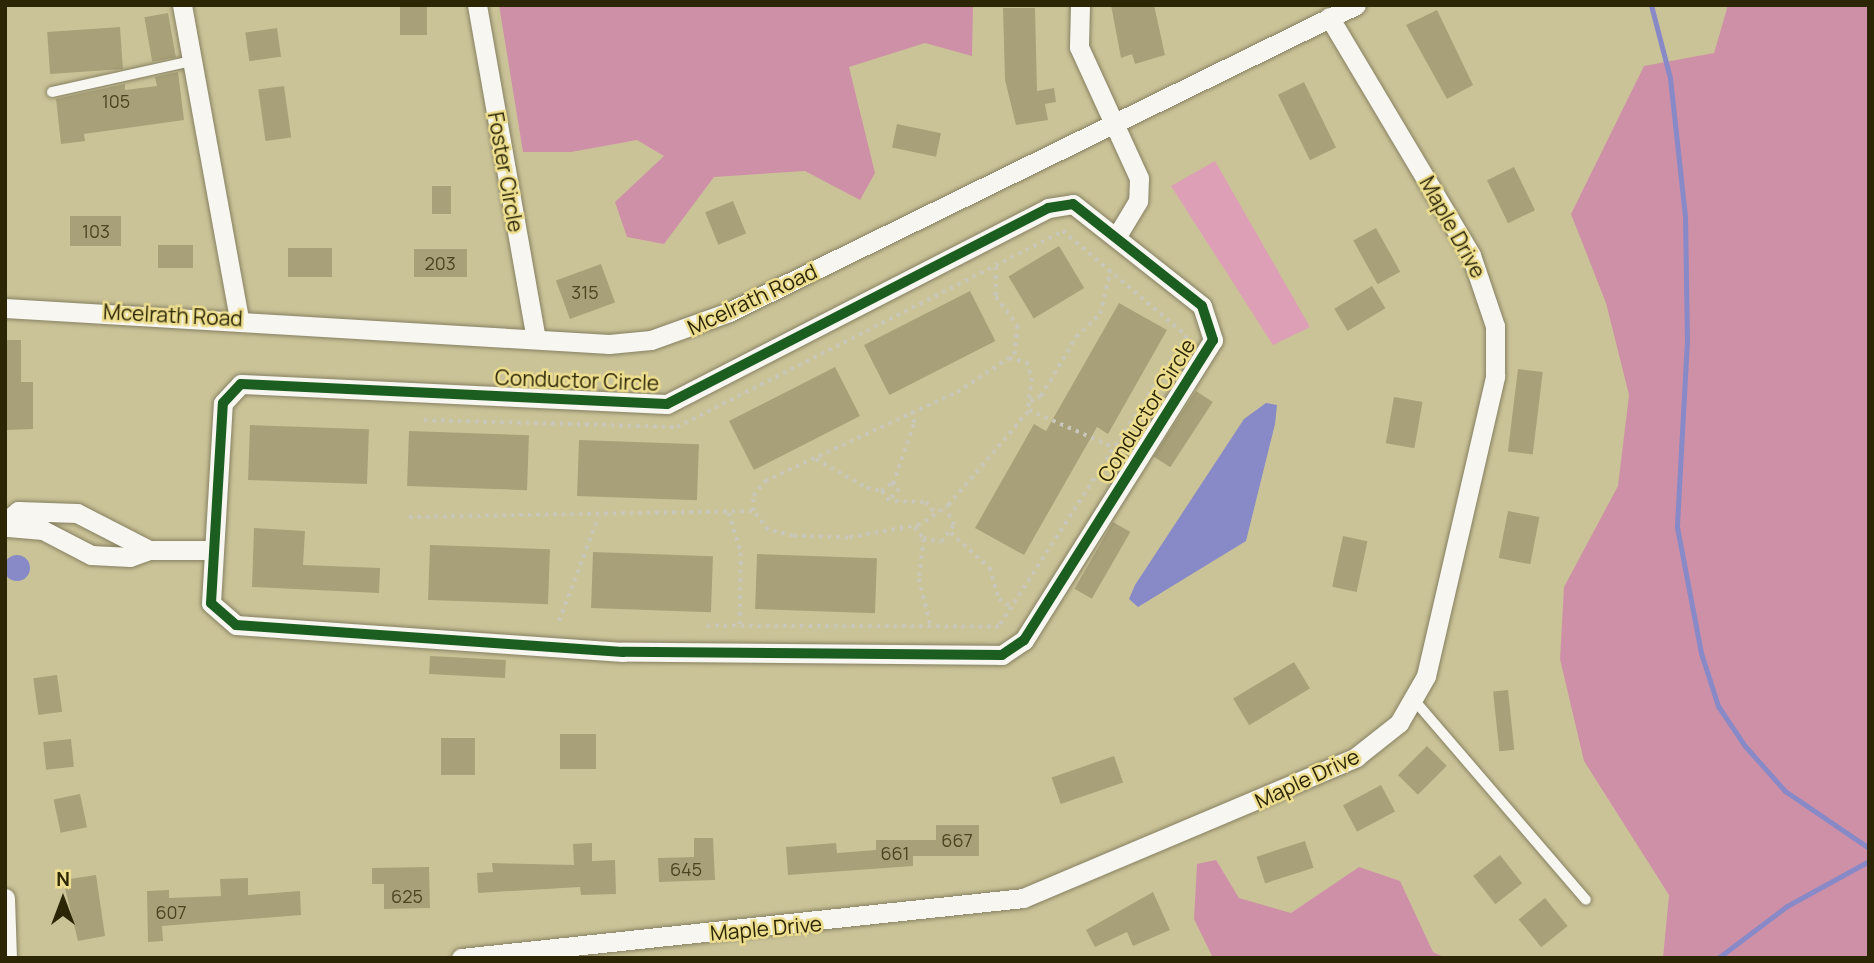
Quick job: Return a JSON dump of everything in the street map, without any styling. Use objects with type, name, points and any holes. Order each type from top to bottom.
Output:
[{"type":"street","points":[[182,5],[239,318]]},
{"type":"street","name":"Foster Circle","points":[[477,5],[536,338]]},
{"type":"street","points":[[1080,5],[1079,47],[1111,122],[1139,178],[1138,201],[1116,236]]},
{"type":"street","name":"Mcelrath Road","points":[[5,308],[239,318],[609,344],[691,329],[1111,122],[1356,5]]},
{"type":"street","name":"Maple Drive","points":[[461,958],[1023,898],[1356,757],[1399,723],[1415,701],[1490,400],[1495,326],[1471,255],[1329,17]]},
{"type":"street","name":"Conductor Circle","points":[[1073,204],[1116,236],[1202,306],[1213,340],[1024,640],[1002,655],[623,652],[236,625],[211,603],[213,550],[223,403],[241,384],[667,404],[1048,208],[1073,204]]},
{"type":"street","points":[[5,522],[18,511],[77,513],[149,550]]},
{"type":"street","points":[[5,527],[43,530],[91,555],[130,557],[149,550],[213,550]]},
{"type":"street","points":[[5,898],[7,958]]},
{"type":"lane","points":[[52,92],[192,61]]},
{"type":"lane","points":[[1415,701],[1586,900]]},
{"type":"path","points":[[424,420],[677,427],[1063,231],[1187,336],[999,627],[705,626]]},
{"type":"path","points":[[996,266],[996,297],[1018,326],[1014,357]]},
{"type":"path","points":[[1030,401],[1041,396],[1076,337],[1096,320],[1110,272]]},
{"type":"path","points":[[753,511],[768,530],[793,536],[848,538],[915,527],[937,515],[1029,410],[1030,368],[1014,357]]},
{"type":"path","points":[[753,511],[759,485],[816,459],[1014,357]]},
{"type":"path","points":[[881,491],[893,484],[914,423],[912,410]]},
{"type":"path","points":[[1029,410],[1115,448]]},
{"type":"path","points":[[816,459],[832,472],[881,491],[885,500],[926,502],[937,515]]},
{"type":"path","points":[[893,484],[899,489],[895,500]]},
{"type":"path","points":[[915,527],[924,539],[941,542],[951,533],[952,516],[945,508]]},
{"type":"path","points":[[409,517],[598,517],[753,511]]},
{"type":"path","points":[[729,513],[741,553],[740,627]]},
{"type":"path","points":[[559,621],[598,517]]},
{"type":"path","points":[[951,533],[990,568],[999,599],[1012,607]]},
{"type":"path","points":[[924,539],[919,579],[931,627]]},
{"type":"shaded area","points":[[499,5],[973,5],[972,56],[925,43],[849,67],[875,173],[860,200],[805,171],[714,177],[664,244],[627,237],[615,202],[664,156],[637,140],[571,152],[523,152]]},
{"type":"shaded area","points":[[1728,5],[1869,5],[1869,958],[1663,958],[1669,895],[1584,761],[1560,659],[1564,587],[1618,486],[1629,395],[1606,303],[1571,214],[1644,66],[1714,53]]},
{"type":"shaded area","points":[[1215,161],[1310,327],[1273,345],[1171,186]]},
{"type":"shaded area","points":[[1216,860],[1239,898],[1291,913],[1359,867],[1400,881],[1433,952],[1446,958],[1213,958],[1194,919],[1197,864]]},
{"type":"water","points":[[1266,403],[1277,405],[1275,424],[1246,541],[1138,607],[1129,599],[1135,585],[1244,419]]},
{"type":"water","points":[[17,555],[26,559],[30,568],[26,577],[17,581],[8,577],[4,568],[8,559]]},
{"type":"building","points":[[400,5],[427,5],[427,35],[400,35]]},
{"type":"building","points":[[1111,5],[1154,5],[1165,55],[1135,64],[1132,54],[1121,58]]},
{"type":"building","points":[[1003,8],[1035,8],[1037,91],[1054,88],[1056,102],[1045,104],[1048,120],[1016,125],[1005,80]]},
{"type":"building","points":[[1437,10],[1473,85],[1447,99],[1406,25]]},
{"type":"building","points":[[168,13],[176,57],[152,61],[144,17]]},
{"type":"building","points":[[120,27],[123,69],[50,74],[47,32]]},
{"type":"building","points":[[277,28],[281,57],[249,61],[245,32]]},
{"type":"building","points":[[178,72],[184,120],[84,134],[85,141],[61,144],[56,99],[125,84],[125,90],[157,86],[155,77]]},
{"type":"building","points":[[1304,82],[1336,148],[1310,160],[1278,95]]},
{"type":"building","points":[[284,86],[291,137],[265,141],[258,90]]},
{"type":"building","points":[[897,124],[941,133],[936,157],[892,147]]},
{"type":"building","points":[[1514,167],[1535,210],[1508,223],[1487,180]]},
{"type":"building","points":[[432,186],[451,186],[451,214],[432,214]]},
{"type":"building","points":[[733,201],[746,233],[718,245],[705,212]]},
{"type":"building","points":[[70,216],[121,216],[121,246],[70,246]]},
{"type":"building","points":[[1376,228],[1400,272],[1378,284],[1353,241]]},
{"type":"building","points":[[158,245],[193,245],[193,268],[158,268]]},
{"type":"building","points":[[1059,246],[1084,288],[1034,318],[1008,276]]},
{"type":"building","points":[[288,248],[332,248],[332,277],[288,277]]},
{"type":"building","points":[[414,249],[467,249],[467,277],[414,277]]},
{"type":"building","points":[[601,264],[615,303],[570,319],[556,280]]},
{"type":"building","points":[[1372,286],[1385,308],[1348,331],[1334,309]]},
{"type":"building","points":[[970,291],[995,341],[889,395],[864,345]]},
{"type":"building","points":[[1119,303],[1167,330],[1108,434],[1097,427],[1024,555],[975,528],[1034,424],[1046,431]]},
{"type":"building","points":[[5,340],[21,340],[21,382],[33,382],[33,429],[5,430]]},
{"type":"building","points":[[835,367],[860,416],[754,470],[729,421]]},
{"type":"building","points":[[1518,369],[1543,372],[1533,454],[1508,451]]},
{"type":"building","points":[[1196,391],[1213,402],[1170,467],[1154,456]]},
{"type":"building","points":[[1394,397],[1423,402],[1414,448],[1386,443]]},
{"type":"building","points":[[250,425],[369,429],[367,484],[248,480]]},
{"type":"building","points":[[409,431],[529,435],[527,490],[407,486]]},
{"type":"building","points":[[579,440],[699,444],[697,500],[577,496]]},
{"type":"building","points":[[1508,511],[1539,517],[1530,564],[1499,558]]},
{"type":"building","points":[[1113,522],[1130,532],[1092,599],[1074,589]]},
{"type":"building","points":[[254,528],[305,531],[303,565],[380,568],[379,593],[252,587]]},
{"type":"building","points":[[1343,536],[1367,541],[1357,592],[1332,587]]},
{"type":"building","points":[[430,545],[550,549],[548,604],[428,600]]},
{"type":"building","points":[[593,552],[713,556],[711,612],[591,608]]},
{"type":"building","points":[[757,554],[877,558],[875,613],[755,609]]},
{"type":"building","points":[[430,656],[506,660],[505,678],[429,674]]},
{"type":"building","points":[[1294,662],[1310,689],[1249,725],[1233,699]]},
{"type":"building","points":[[57,675],[62,712],[38,715],[33,678]]},
{"type":"building","points":[[1508,690],[1514,750],[1499,751],[1493,692]]},
{"type":"building","points":[[560,734],[596,734],[596,769],[560,769]]},
{"type":"building","points":[[441,738],[475,738],[475,775],[441,775]]},
{"type":"building","points":[[71,739],[74,767],[46,770],[43,742]]},
{"type":"building","points":[[1427,746],[1447,766],[1418,795],[1398,775]]},
{"type":"building","points":[[1114,756],[1123,782],[1061,804],[1052,777]]},
{"type":"building","points":[[1381,785],[1395,811],[1357,832],[1343,805]]},
{"type":"building","points":[[80,794],[87,827],[61,833],[54,800]]},
{"type":"building","points":[[936,825],[979,825],[979,856],[913,856],[913,866],[788,875],[786,847],[836,843],[837,853],[876,850],[876,840],[936,840]]},
{"type":"building","points":[[694,838],[713,838],[715,880],[659,882],[658,858],[694,857]]},
{"type":"building","points":[[1305,841],[1314,868],[1265,883],[1256,857]]},
{"type":"building","points":[[592,843],[592,861],[615,860],[616,894],[581,895],[580,887],[478,893],[477,873],[493,872],[492,863],[574,865],[573,844]]},
{"type":"building","points":[[1500,855],[1522,883],[1495,904],[1473,876]]},
{"type":"building","points":[[429,867],[430,908],[384,909],[384,884],[372,884],[372,868]]},
{"type":"building","points":[[96,875],[105,936],[78,941],[63,880]]},
{"type":"building","points":[[248,878],[248,895],[300,891],[301,915],[162,926],[163,941],[148,942],[147,891],[169,890],[169,898],[221,896],[220,879]]},
{"type":"building","points":[[1153,892],[1170,930],[1133,946],[1127,932],[1095,947],[1086,930]]},
{"type":"building","points":[[1545,898],[1568,926],[1541,947],[1519,919]]},
{"type":"waterway","points":[[1651,5],[1670,78],[1685,216],[1687,340],[1677,527],[1701,653],[1718,706],[1745,746],[1785,791],[1869,848]]},
{"type":"waterway","points":[[1718,958],[1787,906],[1869,861]]},
{"type":"cycle path","points":[[1073,204],[1202,306],[1213,340],[1024,640],[1002,655],[623,652],[236,625],[211,603],[223,403],[241,384],[667,404],[1048,208],[1073,204]]}]
